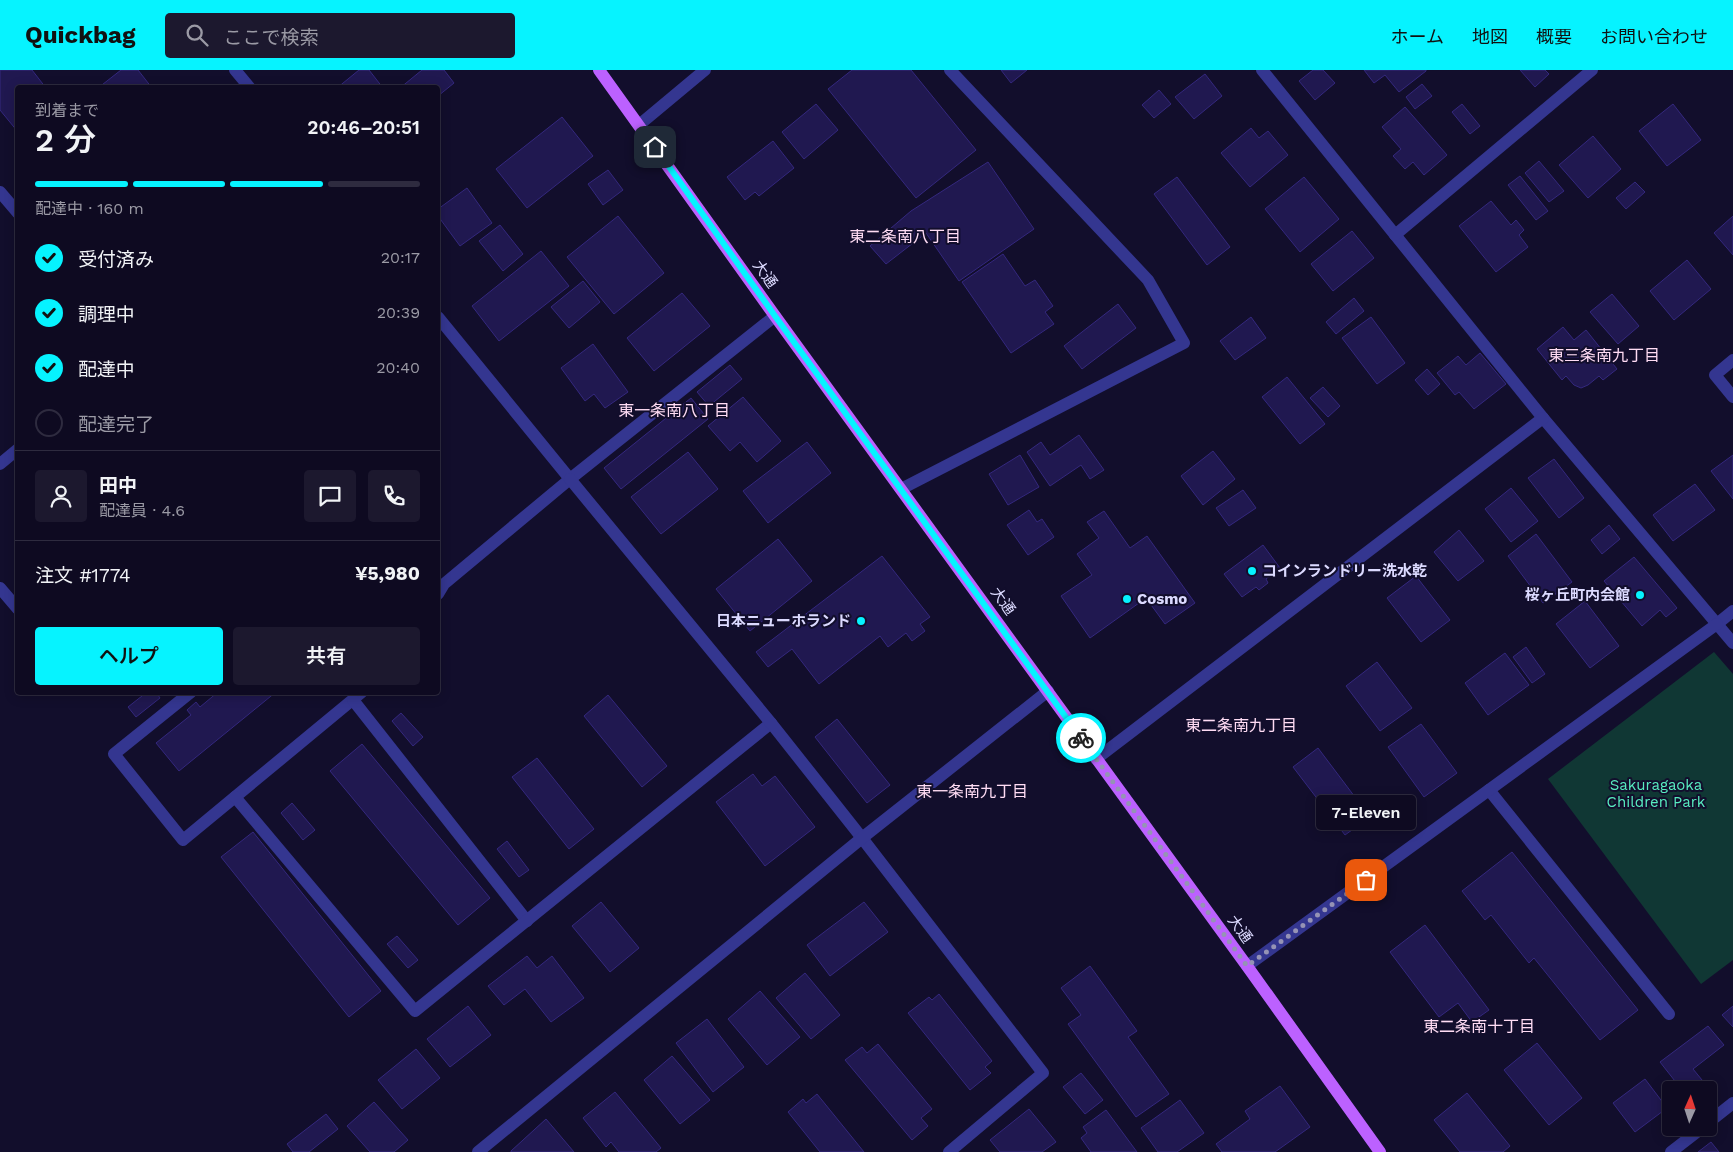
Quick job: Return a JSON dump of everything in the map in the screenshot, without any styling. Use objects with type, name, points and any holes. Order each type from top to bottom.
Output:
[{"type":"main road","name":"大通","points":[[599,70],[1380,1152]]},
{"type":"street","points":[[235,70],[248,85]]},
{"type":"street","points":[[639,125],[705,70]]},
{"type":"street","points":[[901,489],[1184,343],[1148,280],[950,70]]},
{"type":"street","points":[[1262,70],[1543,418],[1733,643]]},
{"type":"street","points":[[1395,235],[1592,70]]},
{"type":"street","points":[[0,192],[15,210]]},
{"type":"street","points":[[440,591],[444,584],[570,479],[775,316]]},
{"type":"street","points":[[440,320],[771,723],[1043,1073],[949,1152]]},
{"type":"street","points":[[1733,360],[1715,375],[1733,397]]},
{"type":"street","points":[[1096,759],[1543,418]]},
{"type":"street","points":[[0,464],[15,452]]},
{"type":"street","points":[[0,588],[15,606]]},
{"type":"street","points":[[1247,966],[1733,611]]},
{"type":"street","points":[[478,1152],[862,838],[1048,690]]},
{"type":"street","points":[[187,695],[114,754],[183,840],[357,696],[527,921]]},
{"type":"street","points":[[235,797],[415,1011],[771,723]]},
{"type":"street","points":[[1490,790],[1669,1014]]},
{"type":"street","points":[[1718,1115],[1733,1103]]},
{"type":"street","points":[[1671,1152],[1692,1136]]},
{"type":"green space","name":"Sakuragaoka Children Park","points":[[1714,652],[1733,674],[1733,960],[1701,984],[1548,779]]},
{"type":"building","points":[[0,70],[32,70],[44,85],[15,85],[15,128],[0,110]]},
{"type":"building","points":[[121,70],[138,70],[150,85],[102,85]]},
{"type":"building","points":[[359,70],[369,70],[381,85],[341,85]]},
{"type":"building","points":[[422,70],[444,70],[454,83],[440,94],[440,85],[404,85]]},
{"type":"building","points":[[852,70],[911,70],[976,150],[916,198],[828,89]]},
{"type":"building","points":[[1001,70],[1027,70],[1011,83]]},
{"type":"building","points":[[1313,70],[1323,70],[1335,83],[1315,100],[1299,81]]},
{"type":"building","points":[[1364,70],[1426,71],[1399,92],[1385,75],[1374,83]]},
{"type":"building","points":[[1520,70],[1545,70],[1549,74],[1535,87]]},
{"type":"building","points":[[1205,74],[1222,96],[1194,119],[1175,97]]},
{"type":"building","points":[[1422,84],[1432,96],[1415,109],[1406,97]]},
{"type":"building","points":[[1159,90],[1171,104],[1154,118],[1142,105]]},
{"type":"building","points":[[816,104],[838,130],[804,159],[782,132]]},
{"type":"building","points":[[1462,104],[1480,126],[1470,134],[1452,112]]},
{"type":"building","points":[[1673,104],[1701,140],[1667,166],[1639,131]]},
{"type":"building","points":[[1405,107],[1447,155],[1424,175],[1413,162],[1405,169],[1393,156],[1401,149],[1382,127]]},
{"type":"building","points":[[562,117],[593,156],[527,208],[496,169]]},
{"type":"building","points":[[1251,128],[1259,138],[1268,131],[1288,155],[1250,187],[1221,153]]},
{"type":"building","points":[[1593,136],[1621,169],[1588,198],[1559,165]]},
{"type":"building","points":[[773,141],[794,168],[759,196],[755,192],[745,200],[727,177]]},
{"type":"building","points":[[1539,161],[1564,191],[1549,202],[1525,173]]},
{"type":"building","points":[[988,162],[1034,229],[959,281],[926,233],[886,264],[870,246],[911,211]]},
{"type":"building","points":[[608,170],[623,190],[603,205],[588,184]]},
{"type":"building","points":[[1520,176],[1548,211],[1536,220],[1508,185]]},
{"type":"building","points":[[1177,177],[1230,247],[1207,265],[1154,194]]},
{"type":"building","points":[[1304,177],[1339,219],[1300,252],[1265,209]]},
{"type":"building","points":[[1635,182],[1645,192],[1626,209],[1616,198]]},
{"type":"building","points":[[467,188],[492,223],[460,246],[440,219],[440,208]]},
{"type":"building","points":[[1491,201],[1511,225],[1516,220],[1524,230],[1519,235],[1528,247],[1496,272],[1459,226]]},
{"type":"building","points":[[618,216],[664,273],[614,314],[567,257]]},
{"type":"building","points":[[1733,216],[1733,255],[1714,233]]},
{"type":"building","points":[[500,225],[523,254],[503,271],[479,241]]},
{"type":"building","points":[[1352,231],[1374,258],[1333,291],[1311,264]]},
{"type":"building","points":[[541,251],[569,286],[499,341],[472,306]]},
{"type":"building","points":[[1003,254],[1025,286],[1035,280],[1053,306],[1045,312],[1054,324],[1011,353],[962,282]]},
{"type":"building","points":[[1687,260],[1711,289],[1674,320],[1650,291]]},
{"type":"building","points":[[583,281],[600,302],[569,328],[551,307]]},
{"type":"building","points":[[682,293],[710,326],[654,371],[627,338]]},
{"type":"building","points":[[1612,294],[1639,326],[1618,344],[1590,312]]},
{"type":"building","points":[[1354,298],[1364,311],[1336,334],[1326,322]]},
{"type":"building","points":[[1118,304],[1136,328],[1082,369],[1064,346]]},
{"type":"building","points":[[1251,317],[1266,338],[1235,360],[1220,341]]},
{"type":"building","points":[[1371,317],[1405,363],[1377,384],[1342,338]]},
{"type":"building","points":[[1563,327],[1574,340],[1586,330],[1617,369],[1603,380],[1599,376],[1581,388],[1574,385],[1566,376],[1562,380],[1537,349]]},
{"type":"building","points":[[593,344],[628,392],[605,408],[594,394],[585,401],[561,368]]},
{"type":"building","points":[[1480,353],[1506,384],[1474,409],[1459,392],[1455,395],[1437,373],[1458,356],[1466,365]]},
{"type":"building","points":[[730,365],[742,379],[709,406],[697,392]]},
{"type":"building","points":[[1427,369],[1440,384],[1428,395],[1415,380]]},
{"type":"building","points":[[1287,377],[1325,424],[1300,444],[1262,397]]},
{"type":"building","points":[[1323,387],[1340,406],[1328,417],[1310,398]]},
{"type":"building","points":[[743,397],[781,441],[757,462],[740,442],[730,451],[708,426]]},
{"type":"building","points":[[691,398],[708,419],[621,489],[604,468]]},
{"type":"building","points":[[1079,435],[1104,470],[1090,479],[1081,465],[1050,486],[1027,452],[1041,442],[1050,455]]},
{"type":"building","points":[[807,442],[831,473],[768,523],[743,491]]},
{"type":"building","points":[[1213,451],[1235,479],[1203,505],[1181,476]]},
{"type":"building","points":[[688,452],[718,489],[661,534],[631,497]]},
{"type":"building","points":[[1020,455],[1039,487],[1008,505],[989,474]]},
{"type":"building","points":[[1733,455],[1733,499],[1711,471]]},
{"type":"building","points":[[1554,459],[1584,498],[1559,518],[1528,478]]},
{"type":"building","points":[[1695,484],[1715,510],[1673,541],[1653,515]]},
{"type":"building","points":[[1511,488],[1538,521],[1511,542],[1485,509]]},
{"type":"building","points":[[1243,490],[1256,508],[1229,526],[1216,508]]},
{"type":"building","points":[[1029,510],[1037,522],[1042,519],[1054,537],[1028,555],[1007,525]]},
{"type":"building","points":[[1104,511],[1130,548],[1147,536],[1195,603],[1165,624],[1146,598],[1090,638],[1061,596],[1092,575],[1077,554],[1099,538],[1087,522]]},
{"type":"building","points":[[1609,525],[1620,539],[1602,554],[1591,540]]},
{"type":"building","points":[[1459,530],[1484,561],[1458,581],[1434,552]]},
{"type":"building","points":[[1536,534],[1572,582],[1543,603],[1508,556]]},
{"type":"building","points":[[778,539],[812,581],[750,631],[716,589]]},
{"type":"building","name":"コインランドリー洗水乾","points":[[1263,545],[1280,568],[1266,579],[1268,583],[1259,590],[1256,587],[1242,597],[1224,574]]},
{"type":"building","name":"日本ニューホランド","points":[[882,556],[930,617],[920,624],[925,631],[912,641],[906,633],[888,647],[880,636],[819,684],[792,649],[768,667],[756,652]]},
{"type":"building","name":"桜ヶ丘町内会館","points":[[1634,557],[1677,608],[1666,617],[1660,610],[1642,626],[1604,581]]},
{"type":"building","points":[[1416,576],[1450,620],[1421,642],[1387,598]]},
{"type":"building","points":[[1585,601],[1619,646],[1590,668],[1556,624]]},
{"type":"building","points":[[1526,647],[1545,674],[1532,683],[1513,657]]},
{"type":"building","points":[[1505,653],[1529,685],[1488,715],[1465,683]]},
{"type":"building","points":[[1377,662],[1412,708],[1380,731],[1346,686]]},
{"type":"building","points":[[143,695],[158,695],[160,698],[136,717],[128,707]]},
{"type":"building","points":[[214,695],[272,695],[179,771],[156,743],[191,715],[187,710],[196,702],[200,707]]},
{"type":"building","points":[[608,695],[667,766],[642,787],[584,716]]},
{"type":"building","points":[[401,713],[423,737],[413,746],[392,721]]},
{"type":"building","points":[[837,719],[890,785],[867,803],[815,737]]},
{"type":"building","points":[[1421,724],[1457,773],[1424,797],[1388,747]]},
{"type":"building","points":[[362,744],[490,898],[458,925],[330,771]]},
{"type":"building","points":[[1318,748],[1370,817],[1345,835],[1293,767]]},
{"type":"building","points":[[537,758],[594,829],[569,849],[512,777]]},
{"type":"building","points":[[753,774],[762,786],[775,776],[815,827],[765,866],[716,802]]},
{"type":"building","points":[[292,803],[315,830],[303,840],[281,813]]},
{"type":"building","points":[[253,832],[381,991],[349,1017],[221,857]]},
{"type":"building","points":[[507,841],[529,870],[519,877],[497,849]]},
{"type":"building","points":[[1512,852],[1638,1010],[1600,1040],[1534,958],[1529,963],[1491,915],[1485,920],[1462,891]]},
{"type":"building","points":[[601,902],[639,948],[610,972],[572,926]]},
{"type":"building","points":[[864,902],[888,932],[830,976],[807,945]]},
{"type":"building","points":[[1425,925],[1489,1010],[1472,1022],[1458,1003],[1439,1017],[1390,952]]},
{"type":"building","points":[[397,936],[418,960],[408,968],[387,944]]},
{"type":"building","points":[[527,956],[537,968],[552,956],[584,998],[551,1022],[525,989],[504,1005],[488,986]]},
{"type":"building","points":[[1090,966],[1137,1031],[1128,1037],[1169,1094],[1136,1117],[1068,1024],[1081,1015],[1061,988]]},
{"type":"building","points":[[805,973],[840,1015],[811,1039],[776,998]]},
{"type":"building","points":[[760,991],[800,1037],[767,1065],[728,1019]]},
{"type":"building","points":[[939,994],[992,1061],[985,1067],[991,1073],[970,1090],[908,1013],[929,997],[932,1000]]},
{"type":"building","points":[[468,1006],[491,1035],[450,1067],[427,1039]]},
{"type":"building","points":[[1733,1006],[1733,1027],[1722,1015]]},
{"type":"building","points":[[707,1019],[744,1067],[713,1092],[676,1043]]},
{"type":"building","points":[[1708,1026],[1724,1045],[1693,1069],[1703,1081],[1675,1081],[1660,1062]]},
{"type":"building","points":[[1537,1043],[1582,1098],[1549,1125],[1504,1070]]},
{"type":"building","points":[[878,1044],[932,1109],[921,1118],[928,1126],[912,1140],[845,1060],[862,1047],[867,1053]]},
{"type":"building","points":[[416,1049],[440,1078],[402,1109],[378,1080]]},
{"type":"building","points":[[672,1056],[710,1100],[680,1124],[644,1080]]},
{"type":"building","points":[[1081,1073],[1103,1100],[1085,1114],[1063,1087]]},
{"type":"building","points":[[1645,1079],[1662,1101],[1662,1112],[1635,1132],[1613,1103]]},
{"type":"building","points":[[1280,1086],[1310,1127],[1275,1152],[1222,1152],[1216,1144],[1250,1119],[1245,1111]]},
{"type":"building","points":[[615,1092],[661,1148],[656,1152],[619,1152],[611,1142],[606,1147],[583,1118]]},
{"type":"building","points":[[1467,1093],[1510,1146],[1503,1152],[1460,1152],[1434,1120]]},
{"type":"building","points":[[817,1094],[864,1152],[820,1152],[788,1112],[803,1099],[806,1103]]},
{"type":"building","points":[[1180,1100],[1204,1133],[1177,1152],[1158,1152],[1141,1128]]},
{"type":"building","points":[[374,1102],[408,1140],[394,1152],[370,1152],[347,1126]]},
{"type":"building","points":[[1029,1109],[1056,1142],[1042,1152],[1000,1152],[990,1140]]},
{"type":"building","points":[[1106,1110],[1137,1152],[1091,1152],[1081,1138],[1087,1133],[1083,1127]]},
{"type":"building","points":[[326,1114],[338,1129],[309,1152],[293,1152],[287,1144]]},
{"type":"building","points":[[546,1119],[574,1152],[511,1152],[511,1151]]},
{"type":"building","points":[[1711,1142],[1719,1152],[1698,1152]]},
{"type":"way so far","points":[[1081,738],[1247,966],[1366,880]]},
{"type":"place","name":"コインランドリー洗水乾","points":[[1252,571]]},
{"type":"place","name":"桜ヶ丘町内会館","points":[[1640,595]]},
{"type":"place","name":"Cosmo","points":[[1127,599]]},
{"type":"place","name":"日本ニューホランド","points":[[861,621]]},
{"type":"place","name":"7-Eleven","points":[[1366,880]]},
{"type":"district","name":"東二条南八丁目","points":[[905,236]]},
{"type":"district","name":"東三条南九丁目","points":[[1604,355]]},
{"type":"district","name":"東一条南八丁目","points":[[674,410]]},
{"type":"district","name":"東二条南九丁目","points":[[1241,725]]},
{"type":"district","name":"東一条南九丁目","points":[[972,791]]},
{"type":"district","name":"東二条南十丁目","points":[[1479,1026]]},
{"type":"route","points":[[655,147],[1081,738]]}]
